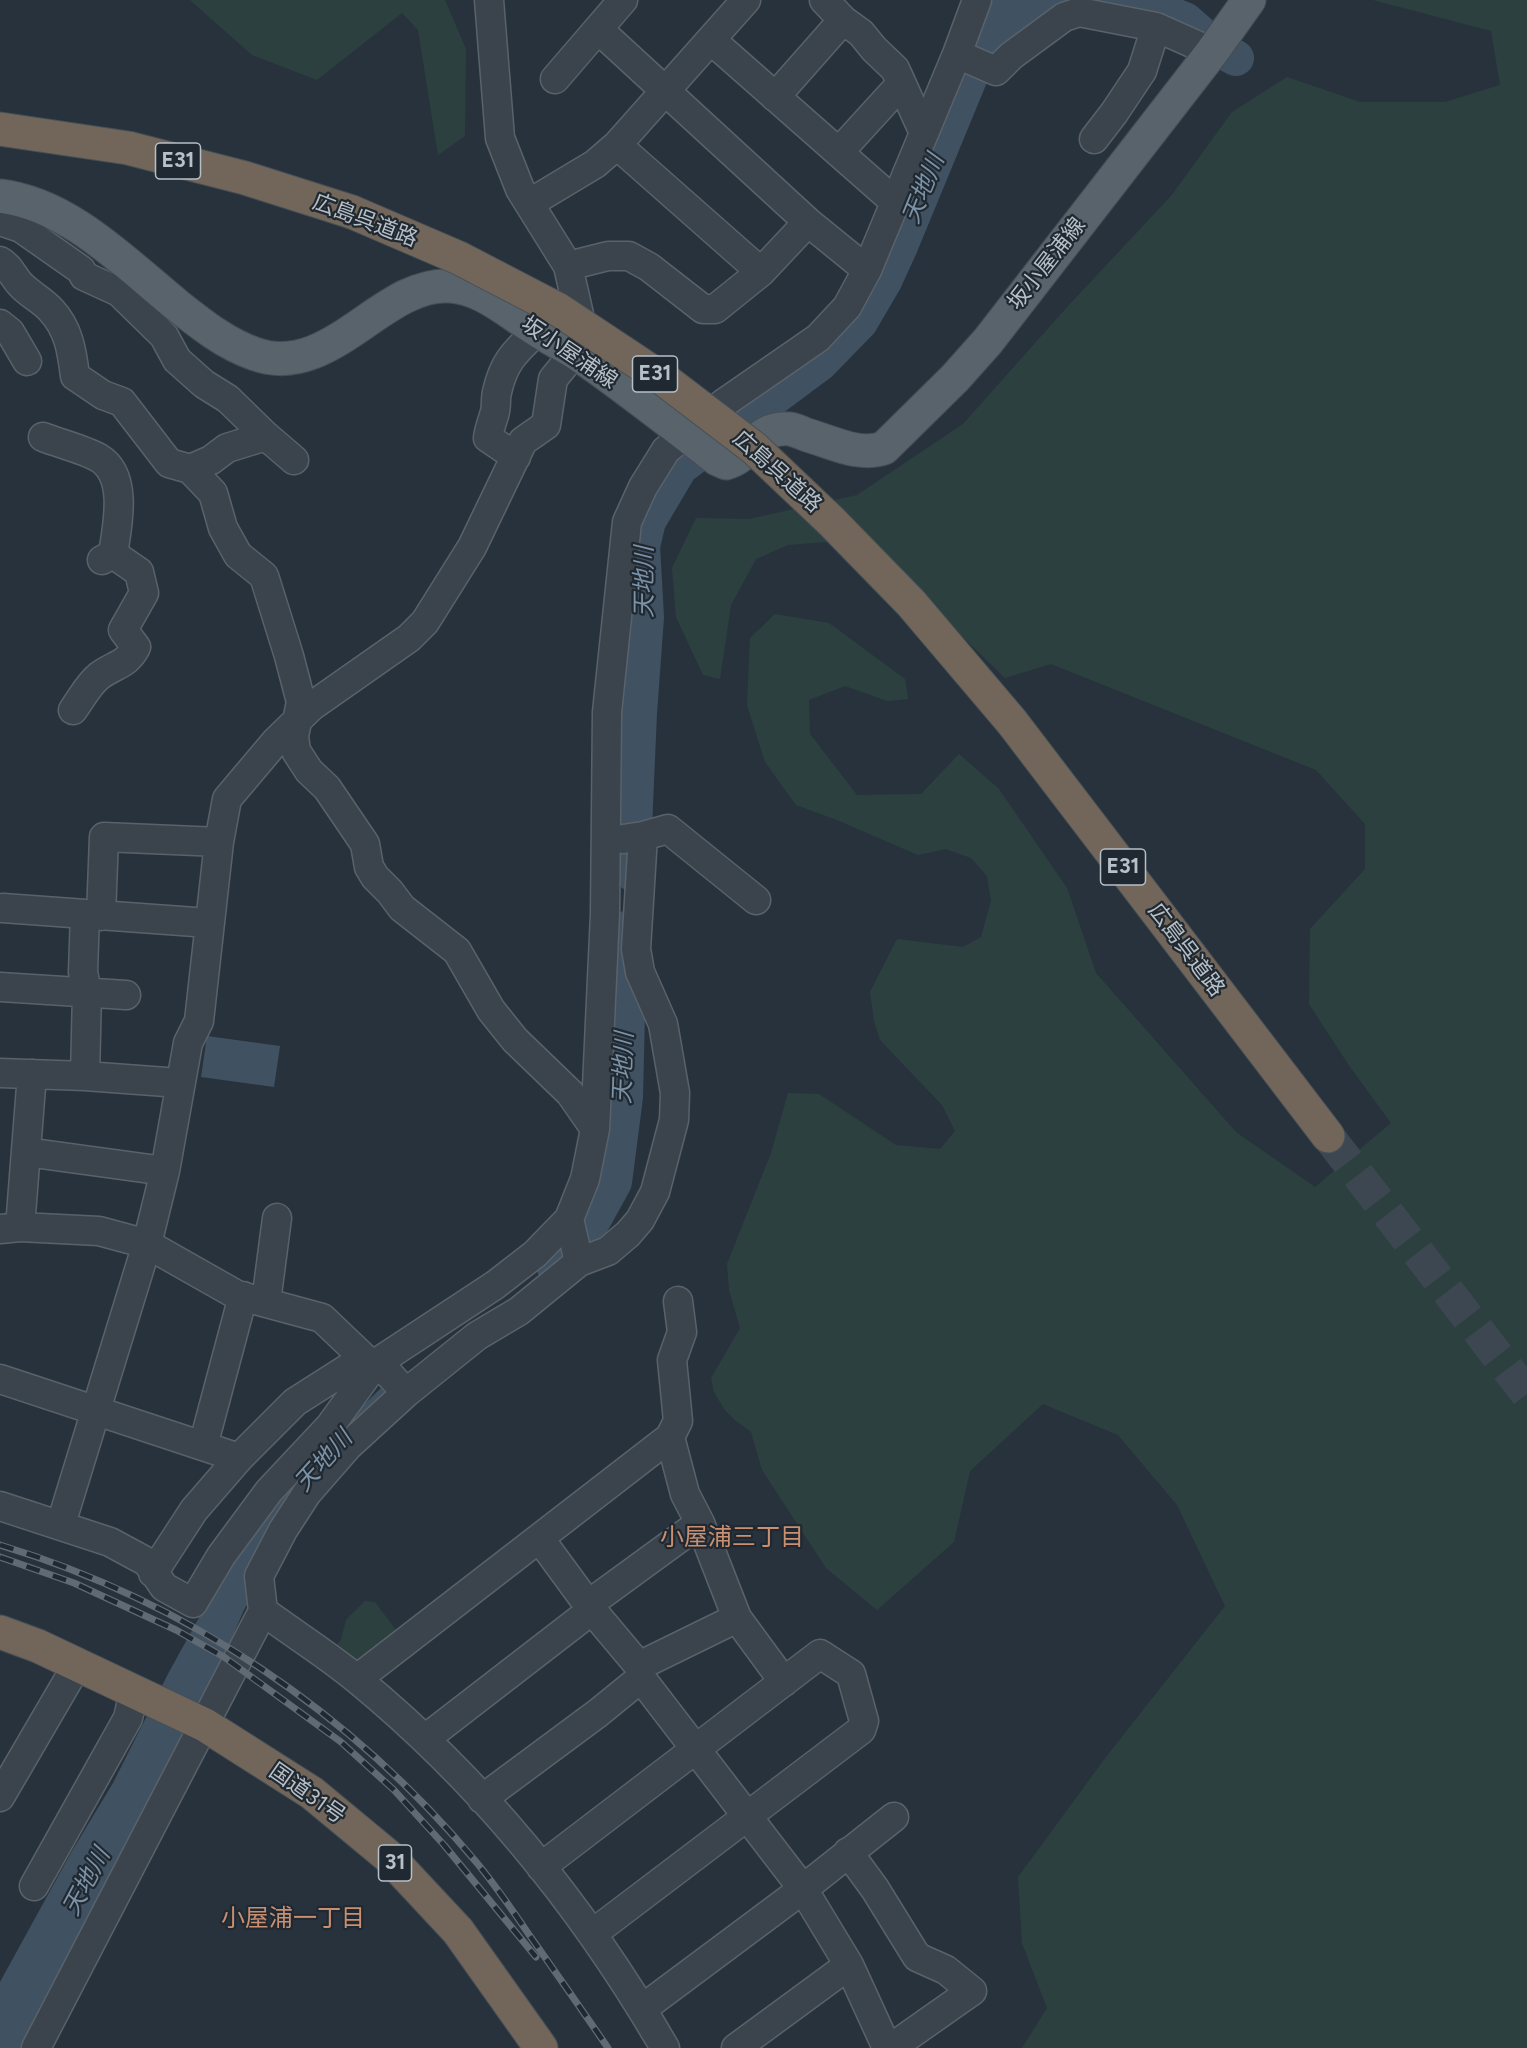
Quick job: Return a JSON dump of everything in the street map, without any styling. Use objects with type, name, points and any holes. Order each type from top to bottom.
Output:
[{"type":"highway","name":"広島呉道路","points":[[0,129],[128,148],[245,178],[352,212],[459,258],[559,310],[666,381],[754,448],[831,521],[911,603],[1012,722],[1328,1136]]},
{"type":"highway","name":"国道31号","points":[[0,1632],[38,1646],[202,1724],[312,1793],[388,1856],[458,1931],[542,2048]]},
{"type":"main road","name":"坂小屋浦線","points":[[0,197],[24,199],[72,222],[201,324],[230,344],[257,355],[286,359],[312,353],[336,341],[409,295],[430,286],[450,285],[474,291],[575,352],[726,463],[736,460],[760,435],[790,429],[860,451],[872,452],[884,448],[955,378],[988,341],[1219,43],[1249,0]]},
{"type":"street","points":[[489,0],[500,138],[520,189],[568,266],[580,319],[575,352],[554,379],[546,424],[523,441],[501,447]]},
{"type":"street","points":[[555,79],[623,0]]},
{"type":"street","points":[[530,203],[595,164],[616,145],[746,0]]},
{"type":"street","points":[[824,0],[843,20],[861,33],[895,69],[924,133]]},
{"type":"street","points":[[579,1262],[571,1224],[585,1179],[595,1129],[605,914],[607,712],[627,522],[643,487],[666,450],[699,445],[724,403],[818,338],[847,307],[867,270],[924,133],[960,56],[977,0]]},
{"type":"street","points":[[960,56],[996,71],[1011,56],[1064,17],[1079,12],[1156,27],[1219,43]]},
{"type":"street","points":[[775,97],[843,20]]},
{"type":"street","points":[[1094,138],[1142,71],[1156,27]]},
{"type":"street","points":[[599,30],[808,222],[867,270]]},
{"type":"street","points":[[711,40],[895,202]]},
{"type":"street","points":[[839,152],[901,84]]},
{"type":"street","points":[[616,145],[761,272]]},
{"type":"street","points":[[0,221],[21,228],[81,270],[84,276],[119,292],[164,336],[177,360],[204,384],[228,399],[294,460]]},
{"type":"street","points":[[568,266],[608,256],[629,256],[649,267],[703,309],[715,309],[761,272],[808,222]]},
{"type":"street","points":[[81,270],[102,244]]},
{"type":"street","points":[[0,261],[20,285],[52,311],[68,336],[75,376],[103,395],[122,402],[169,463],[190,469],[213,493],[223,528],[238,555],[264,576],[301,702],[294,736],[296,751],[309,771],[327,788],[365,844],[369,867],[375,877],[390,891],[402,908],[457,951],[491,1010],[515,1040],[570,1093],[595,1129]]},
{"type":"street","points":[[0,324],[10,332],[27,361]]},
{"type":"street","points":[[61,1524],[147,1244],[165,1171],[188,1043],[199,1021],[219,842],[227,799],[276,741],[312,706],[409,638],[425,622],[472,547],[501,447],[490,423],[495,415],[496,395],[503,368],[514,352],[537,331]]},
{"type":"street","points":[[190,469],[211,460],[228,448],[266,436]]},
{"type":"street","points":[[43,437],[101,459],[111,470],[116,481],[120,508],[107,557],[140,572],[144,593],[123,630],[136,648],[130,659],[100,676],[88,688],[73,710]]},
{"type":"street","points":[[607,841],[643,836],[668,829],[756,900]]},
{"type":"street","points":[[153,1573],[194,1510],[239,1458],[295,1402],[477,1336],[519,1311],[579,1262],[608,1251],[640,1220],[655,1192],[674,1120],[675,1093],[667,1042],[656,1008],[640,972],[636,949],[643,836]]},
{"type":"street","points":[[85,1076],[87,992],[83,972],[104,837],[219,842]]},
{"type":"street","points":[[3,908],[209,923]]},
{"type":"street","points":[[0,987],[126,995]]},
{"type":"street","points":[[0,1073],[180,1083]]},
{"type":"street","points":[[32,1074],[26,1152],[10,1228],[99,1232],[147,1244],[254,1299],[322,1318],[383,1372]]},
{"type":"street","points":[[26,1152],[165,1171]]},
{"type":"street","points":[[203,1446],[254,1299],[277,1218]]},
{"type":"street","points":[[0,1506],[61,1524],[110,1542],[147,1563],[164,1587],[193,1604],[221,1556],[269,1491],[383,1372],[571,1224]]},
{"type":"street","points":[[357,1679],[670,1437],[678,1421],[672,1360],[682,1332],[678,1301]]},
{"type":"street","points":[[36,2048],[202,1724],[263,1611],[259,1576],[283,1530],[307,1493],[348,1446],[383,1372]]},
{"type":"street","points":[[0,1379],[239,1458]]},
{"type":"street","points":[[670,1437],[685,1494],[700,1523],[737,1618],[784,1682]]},
{"type":"street","points":[[425,1740],[590,1607],[700,1523]]},
{"type":"street","points":[[540,1539],[640,1672],[694,1749],[803,1889],[849,1965],[889,2048],[972,1991],[946,1970],[917,1957],[875,1889],[848,1852]]},
{"type":"street","points":[[263,1611],[357,1679],[425,1740],[482,1799],[541,1867],[592,1934],[642,2008],[665,2048]]},
{"type":"street","points":[[482,1799],[598,1713],[640,1672],[737,1618]]},
{"type":"street","points":[[541,1867],[820,1654],[851,1674],[864,1721],[861,1730],[592,1934]]},
{"type":"street","points":[[0,1797],[78,1665]]},
{"type":"street","points":[[34,1886],[128,1718],[143,1696]]},
{"type":"street","points":[[642,2008],[803,1889],[894,1817]]},
{"type":"street","points":[[736,2048],[849,1965]]},
{"type":"green space","points":[[190,0],[445,0],[466,49],[465,136],[438,155],[418,30],[402,13],[317,80],[252,55]]},
{"type":"green space","points":[[1373,0],[1527,0],[1527,2048],[1022,2048],[1047,2008],[1022,1943],[1018,1877],[1106,1757],[1225,1606],[1177,1505],[1118,1435],[1043,1404],[970,1471],[954,1542],[877,1610],[826,1568],[762,1470],[751,1432],[724,1409],[714,1392],[711,1378],[740,1328],[729,1290],[727,1264],[771,1153],[788,1093],[819,1094],[896,1145],[940,1149],[955,1131],[942,1105],[880,1040],[874,1021],[870,992],[897,939],[963,947],[981,937],[991,901],[987,876],[971,858],[946,849],[918,855],[796,805],[765,762],[747,705],[750,638],[775,614],[829,623],[905,679],[908,699],[887,701],[845,686],[809,700],[810,734],[857,795],[921,794],[959,754],[999,789],[1067,888],[1096,973],[1236,1132],[1315,1187],[1391,1123],[1348,1064],[1309,1004],[1310,929],[1365,869],[1365,824],[1316,770],[1051,664],[1005,678],[862,539],[788,545],[756,559],[731,605],[720,679],[703,675],[676,617],[672,568],[696,518],[749,519],[857,495],[963,424],[1068,306],[1171,196],[1232,112],[1287,77],[1360,102],[1445,102],[1500,85],[1491,31]]},
{"type":"green space","points":[[365,1601],[375,1602],[399,1634],[361,1674],[331,1651],[341,1640],[346,1620]]},
{"type":"water","points":[[207,1036],[280,1046],[274,1087],[201,1077]]},
{"type":"water","points":[[381,1388],[396,1405],[278,1544],[243,1612],[219,1669],[34,2048],[0,2048],[0,1982],[72,1851],[113,1783],[169,1672],[238,1547],[329,1439]]},
{"type":"waterway","name":"天地川","points":[[632,873],[646,617],[642,546],[648,521],[680,467],[820,363],[860,322],[884,281],[900,246],[983,45],[997,0]]},
{"type":"waterway","points":[[983,45],[1039,3],[1050,0]]},
{"type":"waterway","points":[[1083,0],[1161,11],[1185,20],[1217,48],[1236,58]]},
{"type":"waterway","name":"天地川","points":[[555,1268],[587,1231],[614,1182],[625,1097],[629,928]]},
{"type":"tunnel","points":[[1328,1136],[1527,1394]]},
{"type":"railway","points":[[0,1545],[69,1569],[135,1597],[200,1631],[261,1669],[320,1711],[376,1758],[428,1809],[477,1863],[608,2048]]},
{"type":"railway","points":[[0,1557],[74,1583],[176,1630],[224,1657],[341,1742],[394,1790],[444,1845],[536,1957]]},
{"type":"district","name":"小屋浦三丁目","points":[[732,1538]]},
{"type":"district","name":"小屋浦一丁目","points":[[293,1919]]}]
